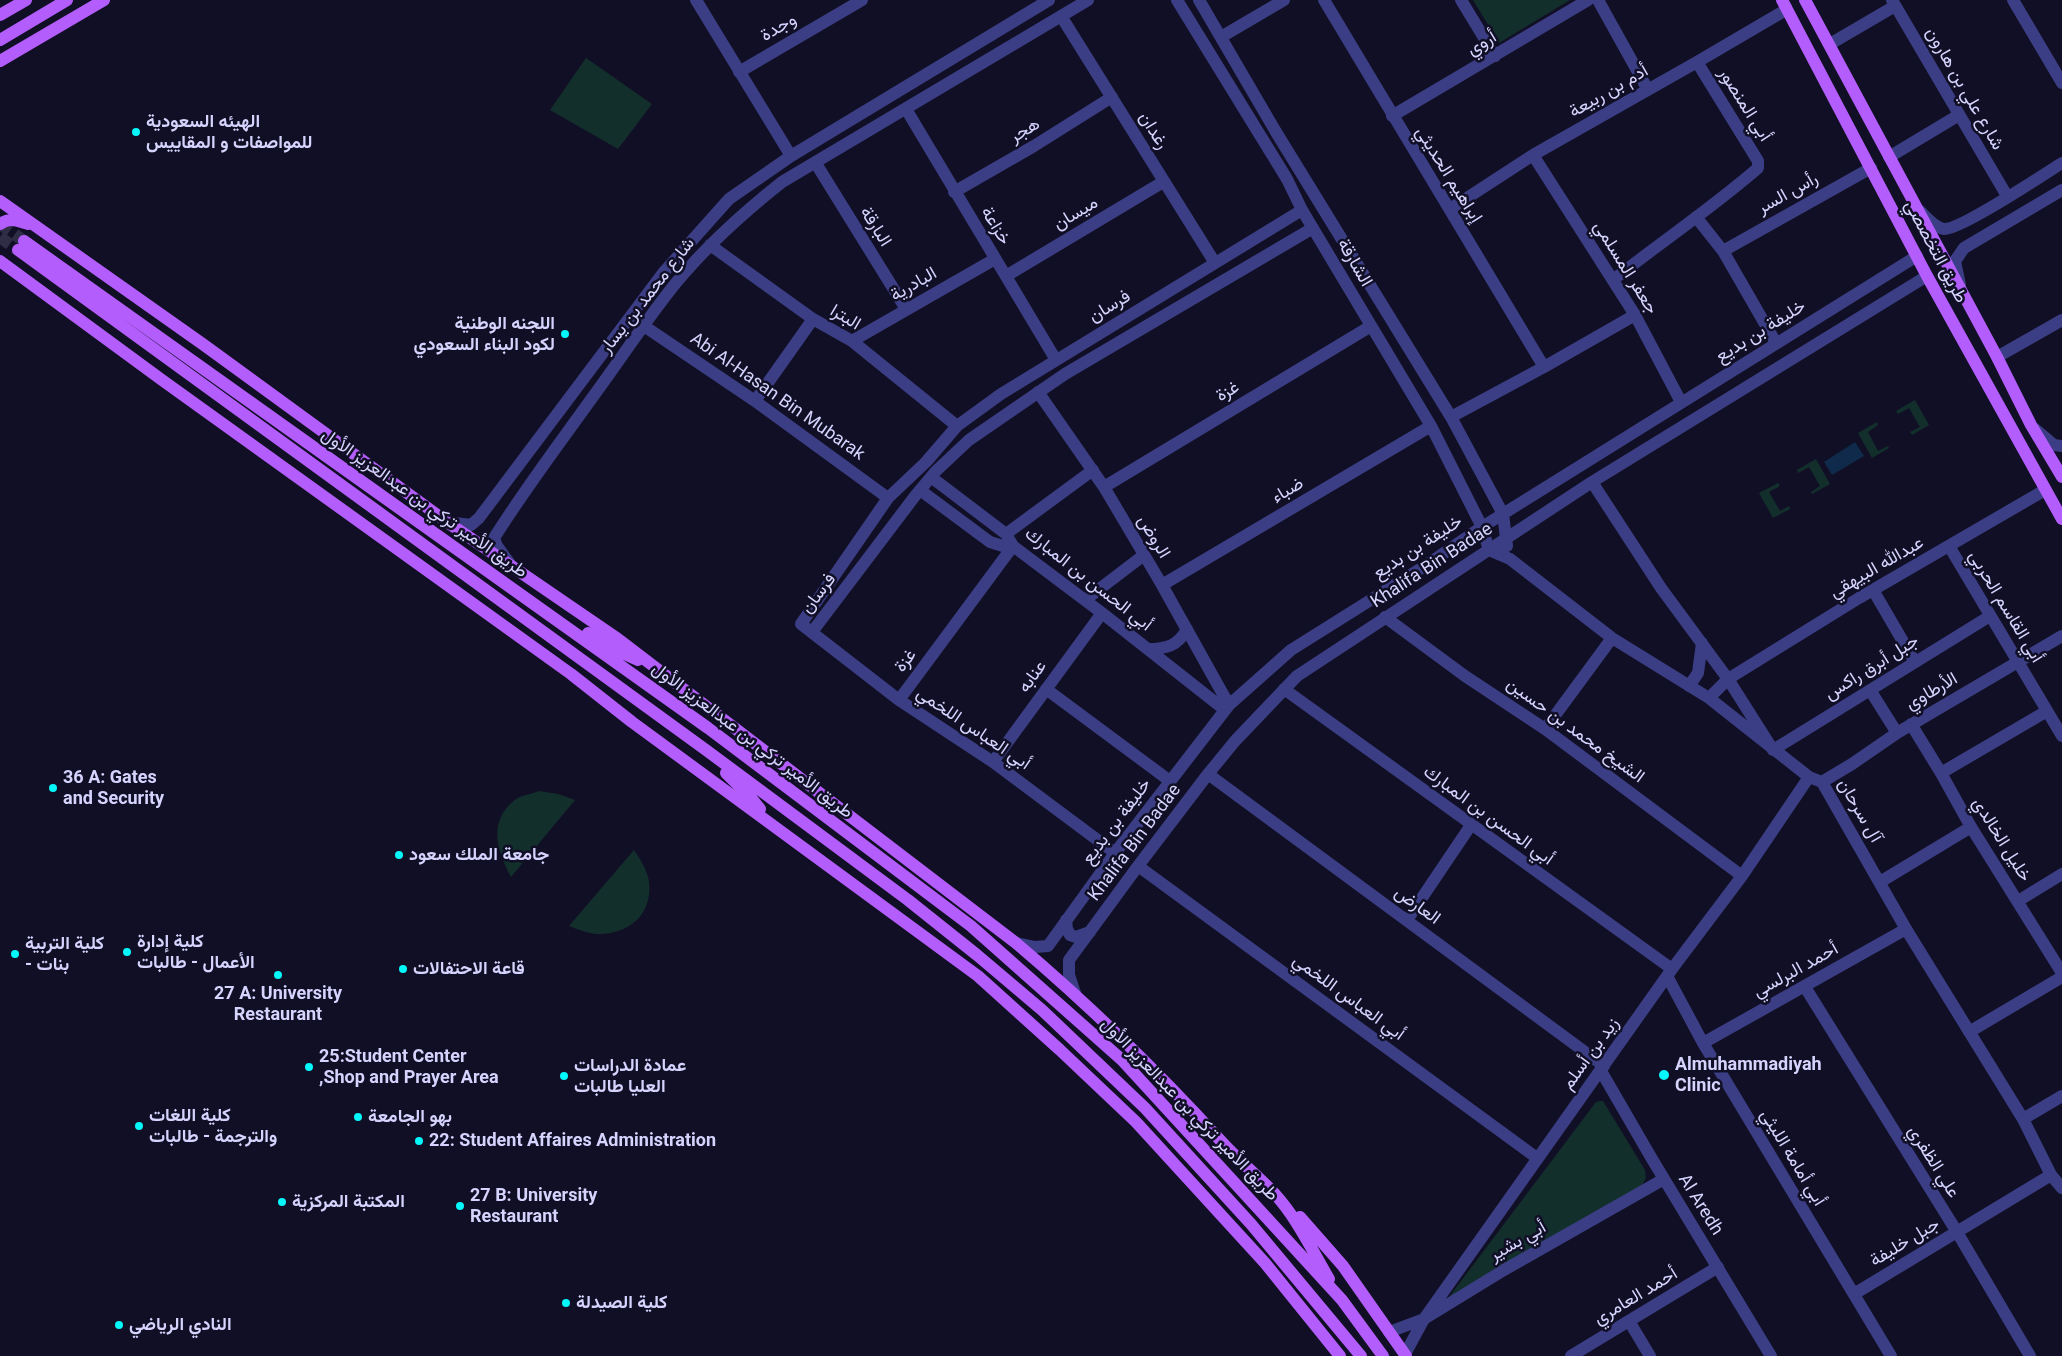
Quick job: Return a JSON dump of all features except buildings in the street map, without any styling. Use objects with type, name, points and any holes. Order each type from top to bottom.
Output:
[{"type":"main road","points":[[0,14],[18,0]]},
{"type":"main road","points":[[0,14],[26,0]]},
{"type":"main road","points":[[0,40],[67,0]]},
{"type":"main road","points":[[0,61],[104,0]]},
{"type":"main road","name":"طريق التخصصي","points":[[1805,0],[1920,211],[2031,425],[2062,477]]},
{"type":"main road","name":"طريق التخصصي","points":[[1784,4],[1927,276],[2062,519]]},
{"type":"main road","points":[[0,54],[30,44]]},
{"type":"main road","points":[[0,201],[212,350],[447,522],[618,639],[1016,944],[1075,993],[1181,1097],[1224,1144],[1296,1213],[1343,1266],[1406,1355]]},
{"type":"main road","points":[[0,224],[5,220],[15,219],[42,230]]},
{"type":"main road","name":"طريق الأمير تركي بن عبدالعزيز الأول","points":[[1360,1356],[1218,1187],[1145,1108],[1042,1010],[908,900],[21,246],[553,617],[708,728],[955,914],[1028,975],[1122,1060],[1342,1300],[1383,1356]]},
{"type":"main road","points":[[2,260],[178,391],[571,674],[632,722],[978,976],[1136,1122],[1265,1263],[1339,1356]]},
{"type":"main road","points":[[1983,378],[2003,369]]},
{"type":"main road","points":[[553,617],[587,632],[620,652],[657,668]]},
{"type":"main road","points":[[706,750],[752,799],[767,820]]},
{"type":"main road","points":[[1275,1194],[1297,1224],[1342,1300]]},
{"type":"street","points":[[696,0],[791,156]]},
{"type":"street","name":"وجدة","points":[[739,72],[862,0]]},
{"type":"street","name":"شارع محمد بن يسار","points":[[447,522],[471,525],[479,518],[663,273],[729,199],[791,156],[1049,0]]},
{"type":"street","name":"شارع محمد بن يسار","points":[[511,566],[497,546],[494,538],[514,505],[675,284],[710,245],[744,212],[782,182],[1088,0]]},
{"type":"street","name":"الشارقة","points":[[1177,0],[1286,179],[1302,210],[1431,426],[1482,527],[1489,550]]},
{"type":"street","name":"الشارقة","points":[[1199,0],[1276,132],[1451,417],[1503,514],[1505,540]]},
{"type":"street","points":[[1221,37],[1284,0]]},
{"type":"street","name":"إبراهيم الحديثي","points":[[1324,0],[1544,367]]},
{"type":"street","points":[[1461,0],[1495,56]]},
{"type":"street","name":"أروي","points":[[1392,116],[1588,0]]},
{"type":"street","points":[[1598,0],[1648,90]]},
{"type":"street","points":[[2017,2],[2062,83]]},
{"type":"street","points":[[1830,44],[1894,3]]},
{"type":"street","name":"شارع علي بن هارون","points":[[1894,3],[2007,196]]},
{"type":"street","name":"أدم بن ربيعة","points":[[1450,209],[1533,155],[1784,10],[1784,4]]},
{"type":"street","name":"رغدان","points":[[1061,16],[1215,263]]},
{"type":"street","name":"أبي المنصور","points":[[1696,62],[1758,161],[1758,168],[1724,197],[1696,217]]},
{"type":"street","name":"هجر","points":[[954,192],[1034,146],[1112,97]]},
{"type":"street","name":"خزاعة","points":[[906,109],[1056,360]]},
{"type":"street","points":[[1889,157],[1959,115]]},
{"type":"street","points":[[1262,140],[1276,132]]},
{"type":"street","name":"جعفر المسلمي","points":[[1533,155],[1635,315],[1681,402]]},
{"type":"street","name":"البارقة","points":[[815,162],[906,309]]},
{"type":"street","points":[[1990,232],[1979,238],[1967,241],[1962,236],[1961,231],[1965,224],[1978,215],[2062,163]]},
{"type":"street","name":"رأس السر","points":[[1723,251],[1871,168]]},
{"type":"street","name":"ميسان","points":[[1006,276],[1164,182]]},
{"type":"street","points":[[1964,297],[1955,261],[1964,248],[2062,190]]},
{"type":"street","name":"فرسان","points":[[1302,210],[1000,394],[957,426],[916,471],[888,498],[801,624],[812,632],[925,483],[969,440],[1038,392],[1313,228]]},
{"type":"street","points":[[1920,211],[1939,228],[1947,229],[1978,215]]},
{"type":"street","points":[[1613,280],[1661,241],[1696,217],[1723,251],[1776,342]]},
{"type":"street","name":"البترا","points":[[710,245],[813,319],[852,341],[957,426]]},
{"type":"street","name":"خليفة بن بديع","points":[[1016,944],[1035,947],[1048,946],[1115,852],[1227,708],[1291,650],[1428,564],[1482,527],[1776,342],[1917,256]]},
{"type":"street","name":"البادرية","points":[[852,341],[994,259]]},
{"type":"street","name":"Khalifa Bin Badae","points":[[1075,993],[1069,975],[1069,960],[1208,774],[1235,741],[1297,676],[1592,482],[1927,276]]},
{"type":"street","points":[[1879,280],[1885,278],[1894,284],[1893,296]]},
{"type":"street","points":[[1451,417],[1635,315]]},
{"type":"street","points":[[755,401],[813,319]]},
{"type":"street","points":[[1997,357],[2062,320]]},
{"type":"street","name":"Abi Al-Hasan Bin Mubarak","points":[[644,326],[755,401],[888,498]]},
{"type":"street","name":"غزة","points":[[1104,487],[1371,326]]},
{"type":"street","name":"الروض","points":[[1038,392],[1104,487],[1162,585],[1227,708]]},
{"type":"street","points":[[2031,425],[2054,445],[2062,446]]},
{"type":"street","name":"ضباء","points":[[1162,585],[1431,426]]},
{"type":"street","points":[[1006,534],[1093,470]]},
{"type":"street","points":[[916,471],[925,483],[990,542],[1006,547],[1013,546]]},
{"type":"street","points":[[1592,482],[1661,588],[1728,680],[1773,750]]},
{"type":"street","name":"أبي الحسن بن المبارك","points":[[925,483],[1006,534],[1013,546],[1227,708]]},
{"type":"street","name":"عبدالله البيهقي","points":[[1709,698],[1728,680],[1873,590],[2045,490]]},
{"type":"street","points":[[496,494],[493,510],[501,516],[514,505]]},
{"type":"street","points":[[1505,540],[1510,559]]},
{"type":"street","name":"غزة","points":[[899,700],[1013,546]]},
{"type":"street","name":"أبي القاسم الحربي","points":[[1949,546],[2062,736]]},
{"type":"street","name":"آل سرحان","points":[[1489,550],[1510,559],[1612,638],[1709,698],[1809,777],[1822,782],[1906,929],[2023,1119],[2051,1176],[2062,1188]]},
{"type":"street","points":[[1085,600],[1144,555]]},
{"type":"street","points":[[1873,590],[1915,662]]},
{"type":"street","name":"عنابه","points":[[993,762],[1102,613]]},
{"type":"street","name":"جبل أبرق راكس","points":[[1773,750],[1990,616]]},
{"type":"street","name":"الشيخ محمد بن حسين","points":[[1385,617],[1466,676],[1545,729],[1742,876]]},
{"type":"street","points":[[1148,649],[1164,649],[1181,639],[1187,630]]},
{"type":"street","name":"أبي العباس اللخمي","points":[[812,632],[899,700],[993,762],[1115,852]]},
{"type":"street","name":"الأرطاوي","points":[[1822,782],[1911,724],[2062,636]]},
{"type":"street","points":[[1545,729],[1612,638]]},
{"type":"street","points":[[1689,686],[1698,673],[1702,643]]},
{"type":"street","points":[[1046,689],[1170,781]]},
{"type":"street","name":"أبي الحسن بن المبارك","points":[[1284,689],[1670,973]]},
{"type":"street","points":[[1870,690],[1897,733]]},
{"type":"street","points":[[1941,773],[2047,711]]},
{"type":"street","name":"خليل الخالدي","points":[[1911,724],[1941,773],[1970,827],[2062,973]]},
{"type":"street","name":"العارض","points":[[1208,774],[1407,920],[1602,1069]]},
{"type":"street","name":"زيد بن أسلم","points":[[1406,1355],[1424,1319],[1537,1158],[1742,876],[1809,777]]},
{"type":"street","points":[[1407,920],[1471,825]]},
{"type":"street","points":[[1880,882],[1970,827]]},
{"type":"street","name":"أبي العباس اللخمي","points":[[1138,866],[1537,1158]]},
{"type":"street","points":[[2018,901],[2062,874]]},
{"type":"street","points":[[1066,920],[1070,935],[1076,937],[1090,932]]},
{"type":"street","name":"أحمد البرلسي","points":[[1702,1043],[1906,929]]},
{"type":"street","name":"أبي أمامة الليثي","points":[[1670,973],[1702,1043],[1890,1356]]},
{"type":"street","points":[[1969,1032],[2062,977]]},
{"type":"street","name":"علي الظفري","points":[[1804,987],[1957,1232],[2030,1356]]},
{"type":"street","name":"Al Aredh","points":[[1602,1069],[1664,1179],[1771,1356]]},
{"type":"street","points":[[2023,1119],[2062,1096]]},
{"type":"street","name":"جبل خليفة","points":[[1854,1294],[2051,1176]]},
{"type":"street","name":"أبي بشير","points":[[1389,1332],[1424,1319],[1504,1270],[1664,1179]]},
{"type":"street","name":"أحمد العامري","points":[[1571,1356],[1718,1267]]},
{"type":"street","points":[[1629,1322],[1650,1356]]},
{"type":"green space","points":[[1473,0],[1570,0],[1499,43]]},
{"type":"green space","points":[[586,58],[652,104],[618,149],[550,110]]},
{"type":"green space","points":[[1915,400],[1929,425],[1912,435],[1910,432],[1920,427],[1909,408],[1898,414],[1896,411]]},
{"type":"green space","points":[[1877,422],[1878,425],[1868,432],[1878,451],[1888,446],[1889,448],[1872,458],[1858,433]]},
{"type":"green space","points":[[1816,459],[1830,484],[1812,494],[1811,492],[1820,486],[1809,467],[1798,473],[1797,470]]},
{"type":"green space","points":[[1778,483],[1780,486],[1769,492],[1780,511],[1789,506],[1790,509],[1773,518],[1759,493]]},
{"type":"green space","points":[[539,791],[558,794],[575,800],[511,877],[499,846],[498,826],[507,808],[516,799]]},
{"type":"green space","points":[[634,850],[645,869],[649,882],[647,905],[642,914],[627,927],[607,933],[596,934],[569,926]]},
{"type":"green space","points":[[1603,1101],[1645,1170],[1646,1178],[1642,1185],[1449,1297],[1596,1102]]},
{"type":"water","points":[[1855,442],[1864,456],[1832,475],[1824,462]]},
{"type":"tunnel","points":[[0,224],[24,241]]},
{"type":"tunnel","points":[[0,237],[18,250]]},
{"type":"place","name":"الهيئه السعودية للمواصفات و المقاييس","points":[[136,132]]},
{"type":"place","name":"اللجنه الوطنية لكود البناء السعودي","points":[[565,334]]},
{"type":"place","name":"36 A: Gates and Security","points":[[53,788]]},
{"type":"place","name":"جامعة الملك سعود","points":[[399,855]]},
{"type":"place","name":"كلية إدارة الأعمال - طالبات","points":[[127,952]]},
{"type":"place","name":"كلية التربية - بنات","points":[[15,954]]},
{"type":"place","name":"قاعة الاحتفالات","points":[[403,969]]},
{"type":"place","name":"27 A: University Restaurant","points":[[278,975]]},
{"type":"place","name":"25:Student Center ,Shop and Prayer Area","points":[[309,1067]]},
{"type":"place","name":"Almuhammadiyah Clinic","points":[[1664,1075]]},
{"type":"place","name":"عمادة الدراسات العليا طالبات","points":[[564,1076]]},
{"type":"place","name":"بهو الجامعة","points":[[358,1117]]},
{"type":"place","name":"كلية اللغات والترجمة - طالبات","points":[[139,1126]]},
{"type":"place","name":"22: Student Affaires Administration","points":[[419,1141]]},
{"type":"place","name":"المكتبة المركزية","points":[[282,1202]]},
{"type":"place","name":"27 B: University Restaurant","points":[[460,1206]]},
{"type":"place","name":"كلية الصيدلة","points":[[566,1303]]},
{"type":"place","name":"النادي الرياضي","points":[[119,1325]]}]
